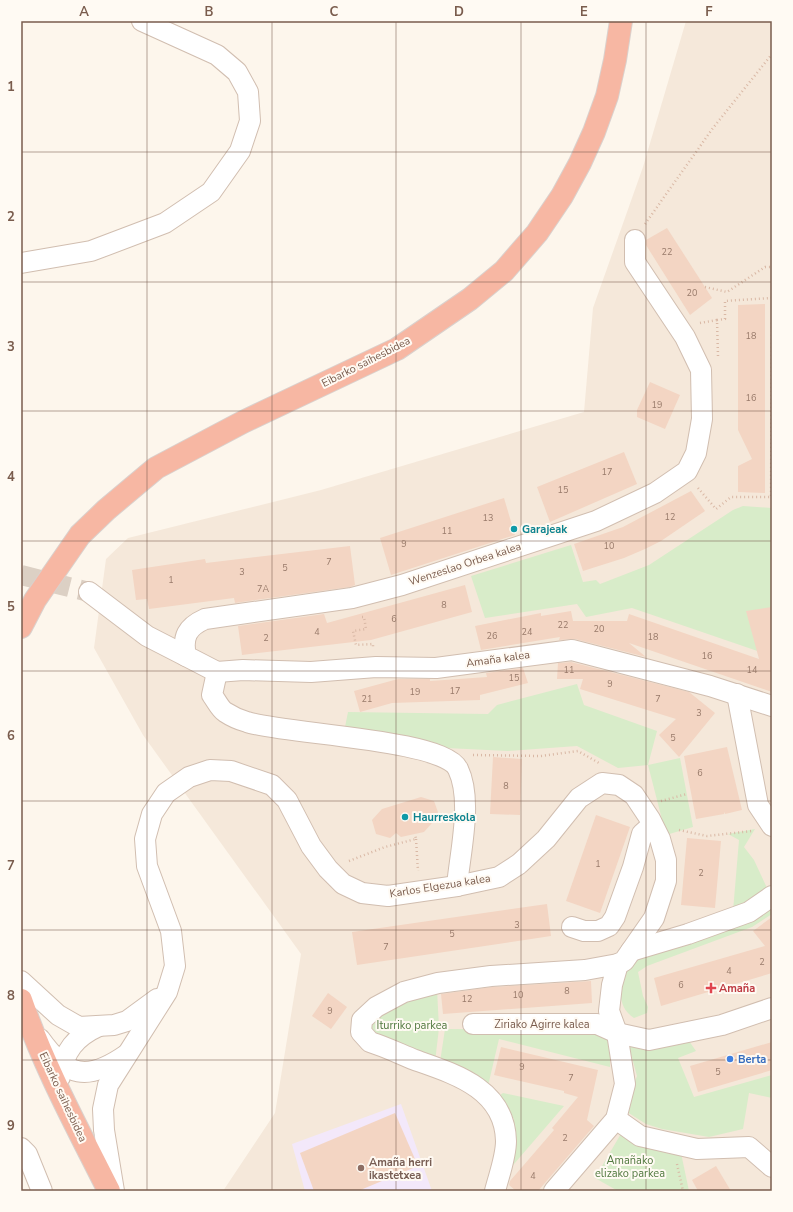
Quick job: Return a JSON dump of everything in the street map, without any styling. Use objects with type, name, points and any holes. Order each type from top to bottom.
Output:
[{"type":"highway","name":"Eibarko saihesbidea","points":[[21,627],[35,600],[80,536],[106,510],[156,468],[243,422],[397,349],[464,303],[504,271],[537,232],[562,196],[580,162],[594,132],[606,96],[616,60],[621,21]]},
{"type":"highway","name":"Eibarko saihesbidea","points":[[21,1000],[30,1025],[62,1097],[110,1191]]},
{"type":"street","points":[[21,263],[91,251],[165,223],[211,192],[240,151],[250,121],[248,92],[237,72],[217,54],[142,21]]},
{"type":"street","name":"Wenzeslao Orbea kalea","points":[[186,656],[183,644],[186,633],[198,622],[205,619],[352,598],[402,585],[596,521],[655,493],[686,471],[696,453],[702,419],[701,370],[685,337],[636,262],[635,240]]},
{"type":"street","points":[[89,592],[147,636],[217,672],[212,695],[223,711],[248,722],[391,744],[441,755],[457,767],[463,784],[465,817],[457,886]]},
{"type":"street","name":"Amaña kalea","points":[[217,672],[243,670],[311,672],[376,667],[436,668],[572,650],[737,694],[772,706]]},
{"type":"street","points":[[737,694],[763,828]]},
{"type":"street","name":"Karlos Elgezua kalea","points":[[114,1191],[102,1109],[108,1085],[167,992],[175,966],[171,931],[147,866],[145,839],[152,814],[166,792],[189,777],[210,770],[231,770],[272,785],[287,800],[311,846],[328,869],[343,884],[362,893],[388,896],[457,886],[499,877],[519,864],[546,839],[579,798],[602,783],[619,785]]},
{"type":"street","points":[[554,1191],[616,1119],[625,1084],[617,1033],[609,1011],[612,986],[625,958],[654,918],[666,881],[666,860],[660,839],[634,795],[619,785]]},
{"type":"street","points":[[572,927],[584,931],[598,931],[609,926],[615,917],[633,867],[642,834],[652,825]]},
{"type":"street","points":[[495,1191],[506,1141],[501,1116],[490,1099],[478,1087],[454,1073],[370,1042],[361,1032],[362,1020],[376,1007],[404,992],[438,983],[490,976],[585,970],[625,958],[749,912],[772,896]]},
{"type":"street","points":[[21,981],[68,1022],[79,1027],[99,1026],[127,1021],[167,992]]},
{"type":"street","name":"Ziriako Agirre kalea","points":[[473,1024],[597,1024],[617,1033],[649,1040],[722,1026],[772,1008]]},
{"type":"street","points":[[30,1025],[48,1051],[62,1065],[76,1072],[95,1071],[110,1066],[129,1053]]},
{"type":"street","points":[[62,1097],[59,1080],[62,1065],[76,1039],[85,1032],[99,1026]]},
{"type":"street","points":[[616,1119],[640,1136],[697,1148],[749,1147],[772,1167]]},
{"type":"street","points":[[21,1148],[27,1154],[42,1191]]},
{"type":"path","points":[[635,240],[650,215],[713,128],[772,54]]},
{"type":"path","points":[[704,287],[727,292],[765,267],[772,267]]},
{"type":"path","points":[[696,324],[725,319],[725,301],[772,298]]},
{"type":"path","points":[[717,320],[718,364]]},
{"type":"path","points":[[697,486],[716,509],[731,496],[771,497],[772,322]]},
{"type":"path","points":[[358,618],[364,617],[366,629],[353,631],[356,645],[373,644],[374,650]]},
{"type":"path","points":[[441,755],[541,756],[578,751],[613,770],[619,785]]},
{"type":"path","points":[[641,806],[687,794]]},
{"type":"path","points":[[652,825],[706,836],[763,828]]},
{"type":"path","points":[[415,834],[420,891]]},
{"type":"path","points":[[328,869],[385,847],[416,839]]},
{"type":"shaded area","points":[[686,21],[772,21],[772,1191],[223,1191],[275,1113],[301,954],[143,735],[94,648],[106,559],[128,538],[321,490],[584,412],[593,308],[643,167]]},
{"type":"shaded area","name":"Amaña herri ikastetxea","points":[[401,1104],[432,1191],[305,1191],[292,1144]]},
{"type":"green space","points":[[743,506],[772,508],[772,656],[632,608],[586,617],[577,604],[485,618],[471,576],[571,545],[583,582],[596,580],[600,584],[649,565],[733,510]]},
{"type":"green space","points":[[577,684],[584,705],[657,731],[648,765],[618,768],[577,746],[508,751],[446,748],[344,732],[348,712],[488,714],[497,705]]},
{"type":"green space","points":[[680,758],[693,827],[666,835],[648,765]]},
{"type":"green space","points":[[755,829],[744,847],[754,860],[767,888],[733,911],[739,840],[728,834]]},
{"type":"green space","points":[[772,902],[772,914],[752,927],[647,966],[638,972],[643,996],[648,1007],[647,1013],[634,1018],[628,1013],[621,1000],[623,979],[628,964],[635,963],[637,957]]},
{"type":"green space","name":"Iturriko parkea","points":[[437,989],[439,1028],[435,1062],[375,1039],[367,1023],[378,1011]]},
{"type":"green space","points":[[445,1029],[592,1030],[610,1039],[610,1067],[499,1039],[488,1086],[440,1062]]},
{"type":"green space","points":[[689,1041],[696,1051],[678,1058],[694,1097],[772,1075],[772,1098],[749,1093],[743,1129],[709,1137],[662,1129],[646,1124],[624,1110],[637,1076],[628,1043]]},
{"type":"green space","points":[[503,1093],[564,1106],[502,1178],[515,1150],[514,1119],[497,1097]]},
{"type":"green space","name":"Amañako elizako parkea","points":[[622,1132],[681,1153],[689,1191],[618,1191],[595,1178]]},
{"type":"building","points":[[667,228],[712,298],[690,315],[646,245],[646,240]]},
{"type":"building","points":[[765,304],[765,493],[738,492],[738,466],[752,459],[738,430],[738,305]]},
{"type":"building","points":[[650,382],[680,395],[665,429],[637,417],[637,410]]},
{"type":"building","points":[[624,452],[637,484],[550,522],[537,487]]},
{"type":"building","points":[[691,491],[705,511],[661,541],[645,549],[624,558],[583,571],[574,544],[623,527]]},
{"type":"building","points":[[504,498],[515,535],[391,575],[380,538]]},
{"type":"building","points":[[350,546],[355,585],[350,587],[235,603],[234,598],[149,609],[147,599],[136,600],[132,570],[205,559],[206,563]]},
{"type":"building","points":[[465,585],[472,612],[371,640],[242,655],[238,626],[324,614],[327,623]]},
{"type":"building","points":[[772,607],[772,692],[629,643],[646,657],[575,639],[559,640],[560,637],[481,650],[475,626],[541,613],[541,616],[571,611],[573,621],[627,621],[629,614],[759,659],[746,611]]},
{"type":"building","points":[[571,662],[689,692],[715,713],[679,757],[659,735],[676,719],[580,689],[583,679],[557,679],[558,663]]},
{"type":"building","points":[[523,668],[528,683],[480,695],[480,700],[392,703],[360,712],[354,691],[398,679],[430,679],[430,681],[487,677],[486,673]]},
{"type":"building","points":[[727,747],[742,810],[725,814],[724,812],[724,814],[696,819],[684,756]]},
{"type":"building","points":[[493,757],[522,759],[520,815],[490,814]]},
{"type":"building","name":"Haurreskola","points":[[421,797],[434,801],[439,815],[424,832],[401,837],[396,833],[390,838],[376,834],[372,820],[382,809]]},
{"type":"building","points":[[596,815],[630,827],[600,913],[566,901]]},
{"type":"building","points":[[687,838],[721,841],[715,908],[681,905]]},
{"type":"building","points":[[547,904],[551,936],[357,965],[352,932]]},
{"type":"building","points":[[772,917],[772,973],[661,1006],[654,978],[765,946],[753,931]]},
{"type":"building","points":[[591,981],[592,1003],[443,1014],[441,994],[492,987]]},
{"type":"building","points":[[328,993],[347,1007],[331,1029],[312,1016]]},
{"type":"building","points":[[772,1042],[772,1070],[698,1092],[690,1066]]},
{"type":"building","points":[[501,1047],[598,1070],[587,1120],[594,1126],[538,1191],[516,1191],[509,1185],[510,1181],[554,1130],[552,1128],[578,1097],[564,1093],[564,1091],[494,1075]]},
{"type":"building","name":"Amaña herri ikastetxea","points":[[395,1113],[418,1166],[358,1191],[314,1191],[300,1153]]},
{"type":"building","points":[[716,1166],[731,1191],[698,1191],[692,1180]]},
{"type":"tunnel","points":[[21,575],[89,592]]},
{"type":"place","name":"Garajeak","points":[[514,529]]},
{"type":"place","name":"Haurreskola","points":[[405,817]]},
{"type":"place","name":"Amaña","points":[[711,988]]},
{"type":"place","name":"Berta","points":[[730,1059]]},
{"type":"place","name":"Amaña herri ikastetxea","points":[[361,1168]]}]
